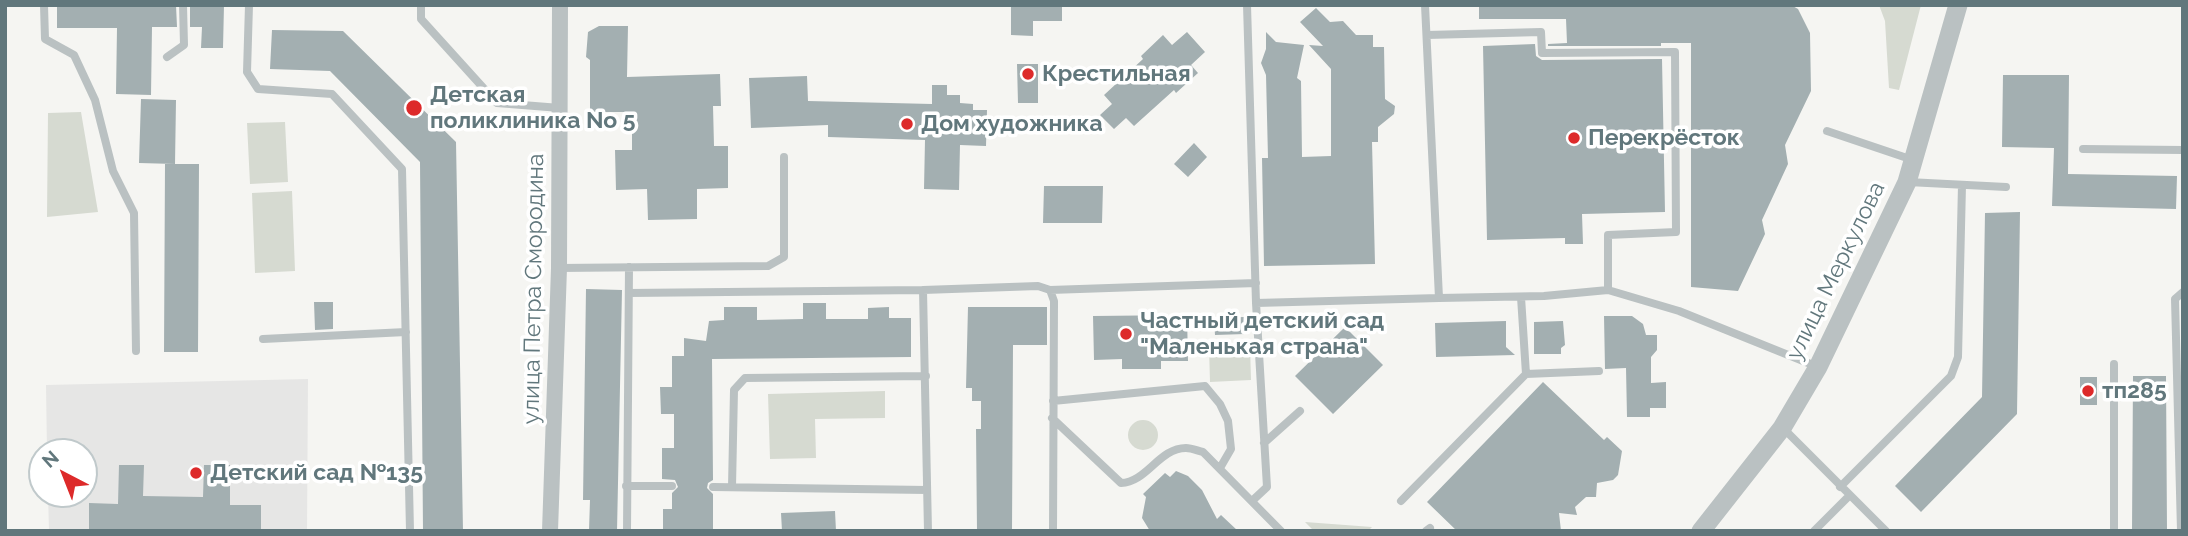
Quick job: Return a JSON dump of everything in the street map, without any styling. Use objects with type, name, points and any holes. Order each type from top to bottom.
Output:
[{"type":"street","name":"улица Петра Смородина","points":[[550,531],[559,268],[560,5]]},
{"type":"street","name":"улица Меркулова","points":[[1706,529],[1783,428],[1818,367],[1907,182],[1958,5]]},
{"type":"lane","points":[[44,5],[45,39],[75,55],[95,100],[113,172],[134,213],[136,351]]},
{"type":"lane","points":[[167,57],[184,46],[183,5]]},
{"type":"lane","points":[[248,5],[247,72],[258,89],[332,94],[402,169],[410,531]]},
{"type":"lane","points":[[421,5],[421,19],[497,103],[560,108]]},
{"type":"lane","points":[[1247,5],[1256,303],[1267,487],[1252,500]]},
{"type":"lane","points":[[1425,5],[1439,298]]},
{"type":"lane","points":[[1427,35],[1541,32],[1542,53],[1675,52],[1676,232],[1608,235],[1608,290]]},
{"type":"lane","points":[[1827,131],[1913,160]]},
{"type":"lane","points":[[2083,149],[2183,150]]},
{"type":"lane","points":[[559,268],[768,266],[784,257],[784,157]]},
{"type":"lane","points":[[1907,182],[2007,187]]},
{"type":"lane","points":[[1840,487],[1951,376],[1958,357],[1962,185]]},
{"type":"lane","points":[[626,531],[629,267]]},
{"type":"lane","points":[[629,293],[1038,286],[1050,290],[1256,283]]},
{"type":"lane","points":[[923,290],[928,531]]},
{"type":"lane","points":[[1050,290],[1054,302],[1053,531]]},
{"type":"lane","points":[[1256,303],[1521,297],[1608,290],[1679,311],[1818,367]]},
{"type":"lane","points":[[2181,531],[2175,299],[2183,292]]},
{"type":"lane","points":[[1521,297],[1527,374]]},
{"type":"lane","points":[[263,339],[406,331]]},
{"type":"lane","points":[[2114,364],[2114,531]]},
{"type":"lane","points":[[1401,501],[1527,374],[1599,372]]},
{"type":"lane","points":[[732,487],[734,390],[745,377],[926,376]]},
{"type":"lane","points":[[1053,401],[1205,386],[1220,404],[1228,421],[1231,449],[1220,468]]},
{"type":"lane","points":[[1264,443],[1300,411]]},
{"type":"lane","points":[[1052,418],[1121,483],[1131,483],[1168,452],[1186,448],[1203,452],[1281,531]]},
{"type":"lane","points":[[1783,428],[1886,531]]},
{"type":"lane","points":[[626,486],[672,486]]},
{"type":"lane","points":[[713,487],[926,490]]},
{"type":"lane","points":[[1814,531],[1850,495]]},
{"type":"shaded area","points":[[1879,5],[1921,5],[1899,90],[1889,88],[1885,21]]},
{"type":"shaded area","points":[[81,112],[98,212],[47,217],[48,113]]},
{"type":"shaded area","points":[[285,122],[288,182],[250,184],[247,123]]},
{"type":"shaded area","points":[[292,191],[295,271],[255,273],[252,193]]},
{"type":"shaded area","points":[[1250,346],[1251,380],[1210,382],[1209,347]]},
{"type":"shaded area","name":"Детский сад №135","points":[[308,379],[307,531],[49,531],[48,508],[98,508],[98,438],[47,438],[46,385]]},
{"type":"shaded area","points":[[885,391],[885,418],[815,419],[816,458],[770,459],[768,394]]},
{"type":"shaded area","points":[[1143,420],[1154,424],[1158,435],[1154,446],[1143,450],[1132,446],[1128,435],[1132,424]]},
{"type":"shaded area","points":[[1305,522],[1372,527],[1368,531],[1314,531]]},
{"type":"building","points":[[57,5],[176,5],[177,27],[152,27],[151,95],[116,94],[117,28],[57,28]]},
{"type":"building","points":[[190,5],[224,5],[223,48],[201,48],[202,27],[190,27]]},
{"type":"building","points":[[1011,5],[1062,5],[1062,21],[1033,21],[1033,36],[1011,35]]},
{"type":"building","points":[[1479,5],[1791,5],[1798,9],[1810,33],[1811,91],[1785,145],[1788,164],[1762,220],[1765,234],[1738,291],[1691,287],[1691,43],[1661,43],[1661,46],[1548,46],[1567,43],[1566,19],[1479,19]]},
{"type":"building","points":[[1316,8],[1330,22],[1343,21],[1356,35],[1373,35],[1373,47],[1384,47],[1385,99],[1395,106],[1394,114],[1378,127],[1378,142],[1372,142],[1375,264],[1264,266],[1262,158],[1268,158],[1266,75],[1261,63],[1266,49],[1266,32],[1276,42],[1304,45],[1297,78],[1301,81],[1302,157],[1331,156],[1331,69],[1309,45],[1323,46],[1300,22]]},
{"type":"building","points":[[599,26],[628,26],[627,77],[720,74],[721,106],[713,106],[714,146],[728,146],[728,188],[697,189],[697,219],[648,220],[647,189],[616,190],[615,150],[632,150],[632,112],[590,112],[590,60],[586,57],[588,32]]},
{"type":"building","points":[[272,30],[343,31],[456,142],[463,531],[423,531],[420,162],[330,71],[270,69]]},
{"type":"building","points":[[1187,32],[1205,52],[1191,65],[1198,73],[1176,93],[1174,90],[1134,126],[1126,118],[1114,129],[1100,115],[1112,104],[1104,95],[1143,59],[1141,56],[1163,35],[1172,45]]},
{"type":"building","name":"Перекрёсток","points":[[1535,44],[1536,56],[1542,60],[1662,59],[1665,212],[1582,214],[1583,244],[1565,244],[1565,238],[1487,240],[1483,46]]},
{"type":"building","name":"Крестильная","points":[[1017,64],[1038,64],[1038,103],[1018,103]]},
{"type":"building","points":[[2003,75],[2069,75],[2068,174],[2177,176],[2176,209],[2052,206],[2054,148],[2002,147]]},
{"type":"building","name":"Дом художника","points":[[807,76],[808,101],[932,104],[932,85],[947,85],[947,95],[960,95],[960,103],[973,104],[973,110],[987,110],[986,146],[960,145],[959,190],[924,189],[925,140],[828,137],[828,125],[751,128],[749,78]]},
{"type":"building","points":[[141,99],[176,100],[175,164],[139,163]]},
{"type":"building","points":[[1194,143],[1207,157],[1188,177],[1174,164]]},
{"type":"building","points":[[165,164],[199,164],[198,352],[164,352]]},
{"type":"building","points":[[1044,186],[1103,186],[1102,223],[1043,223]]},
{"type":"building","points":[[2020,212],[2017,414],[1921,512],[1895,486],[1982,397],[1985,213]]},
{"type":"building","points":[[586,289],[622,290],[617,531],[589,531],[590,500],[583,500]]},
{"type":"building","points":[[314,302],[333,302],[333,329],[315,330]]},
{"type":"building","points":[[803,303],[826,303],[826,319],[868,319],[868,308],[889,307],[889,318],[911,318],[911,357],[712,359],[713,480],[708,483],[707,488],[713,494],[713,531],[663,531],[663,509],[672,509],[672,493],[678,487],[675,480],[662,479],[662,448],[674,448],[674,414],[661,414],[660,387],[672,387],[672,356],[684,356],[684,338],[706,341],[709,321],[724,320],[724,307],[757,307],[757,320],[803,319]]},
{"type":"building","points":[[968,307],[1047,307],[1047,345],[1013,345],[1012,531],[977,531],[976,429],[981,429],[981,401],[972,401],[972,388],[966,388]]},
{"type":"building","points":[[1187,315],[1188,361],[1161,361],[1161,369],[1122,369],[1122,359],[1094,360],[1093,316]]},
{"type":"building","points":[[1604,316],[1632,316],[1643,324],[1646,335],[1657,335],[1657,350],[1651,357],[1651,383],[1666,382],[1666,408],[1650,408],[1650,417],[1627,417],[1626,368],[1605,369]]},
{"type":"building","points":[[1244,317],[1245,334],[1215,335],[1214,318]]},
{"type":"building","points":[[1506,321],[1506,347],[1515,355],[1436,357],[1435,323]]},
{"type":"building","points":[[1563,321],[1565,345],[1561,348],[1561,354],[1534,354],[1534,322]]},
{"type":"building","points":[[1345,327],[1383,365],[1333,414],[1295,376]]},
{"type":"building","points":[[2133,376],[2166,376],[2167,531],[2132,531]]},
{"type":"building","name":"тп285","points":[[2080,377],[2097,377],[2097,405],[2080,405]]},
{"type":"building","points":[[1543,382],[1604,440],[1607,437],[1622,451],[1618,475],[1613,480],[1597,483],[1596,497],[1586,497],[1575,507],[1577,515],[1559,513],[1561,531],[1457,531],[1427,502]]},
{"type":"building","points":[[119,465],[144,465],[143,496],[203,497],[204,465],[230,465],[230,505],[261,505],[261,531],[89,530],[89,508],[98,508],[98,503],[118,504]]},
{"type":"building","points":[[1176,471],[1188,476],[1202,490],[1217,519],[1221,515],[1238,531],[1150,531],[1142,518],[1146,497],[1143,494],[1165,473],[1170,477]]},
{"type":"building","points":[[835,511],[836,531],[782,531],[781,513]]},
{"type":"place","name":"Крестильная","points":[[1028,74]]},
{"type":"place","name":"Детская поликлиника No 5","points":[[414,108]]},
{"type":"place","name":"Дом художника","points":[[907,124]]},
{"type":"place","name":"Перекрёсток","points":[[1574,138]]},
{"type":"place","name":"Частный детский сад \"Маленькая страна\"","points":[[1126,334]]},
{"type":"place","name":"тп285","points":[[2088,391]]},
{"type":"place","name":"Детский сад №135","points":[[196,473]]}]
